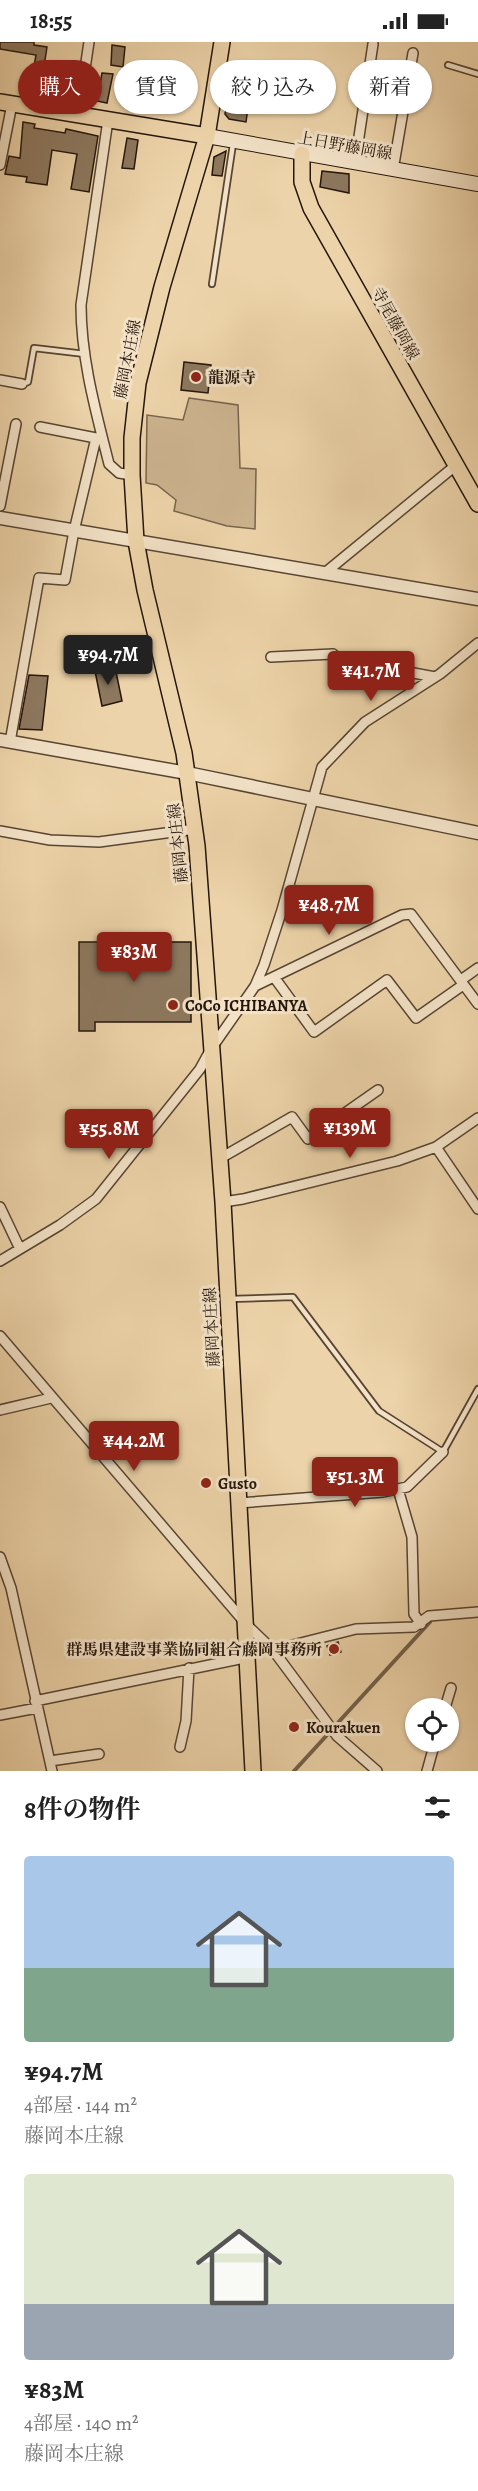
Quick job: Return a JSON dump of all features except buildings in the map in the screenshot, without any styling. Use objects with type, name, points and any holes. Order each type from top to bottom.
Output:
[{"type":"main road","name":"藤岡本庄線","points":[[222,42],[207,136],[162,287],[143,363],[132,438],[132,475],[136,541],[187,773],[195,830],[223,1202],[249,1656],[253,1771]]},
{"type":"main road","points":[[6,103],[207,136]]},
{"type":"main road","name":"上日野藤岡線","points":[[207,136],[478,184]]},
{"type":"main road","name":"寺尾藤岡線","points":[[302,154],[302,182],[311,208],[478,504]]},
{"type":"street","points":[[78,115],[89,42]]},
{"type":"street","points":[[355,163],[373,44]]},
{"type":"street","points":[[393,170],[412,53]]},
{"type":"street","points":[[0,165],[6,103]]},
{"type":"street","points":[[108,120],[81,305],[81,329],[99,437],[109,464],[119,473],[132,475]]},
{"type":"street","points":[[0,380],[22,384]]},
{"type":"street","points":[[0,506],[16,424]]},
{"type":"street","points":[[40,427],[99,437]]},
{"type":"street","points":[[99,437],[74,531],[65,580],[39,578],[5,741],[187,773],[478,833]]},
{"type":"street","points":[[326,572],[455,466]]},
{"type":"street","points":[[0,518],[478,598]]},
{"type":"street","points":[[0,1261],[60,1225],[96,1199],[200,1070],[211,1049],[255,986],[282,910],[321,767],[365,722],[435,677],[478,643]]},
{"type":"street","points":[[271,657],[333,654],[356,677],[371,679],[392,669],[435,677]]},
{"type":"street","points":[[0,831],[50,840],[99,842],[195,830]]},
{"type":"street","points":[[255,986],[402,915],[411,914],[478,1004]]},
{"type":"street","points":[[274,977],[314,1032],[387,980],[416,1018],[478,968]]},
{"type":"street","points":[[219,1159],[292,1118],[308,1139],[378,1090]]},
{"type":"street","points":[[223,1202],[397,1161],[436,1147],[478,1119]]},
{"type":"street","points":[[436,1147],[478,1209]]},
{"type":"street","points":[[0,1207],[20,1249]]},
{"type":"street","points":[[0,1336],[247,1625],[273,1650],[337,1736],[377,1771]]},
{"type":"street","points":[[0,1410],[51,1398]]},
{"type":"street","points":[[240,1503],[407,1487],[421,1477],[443,1452]]},
{"type":"street","points":[[398,1489],[412,1537],[414,1614],[421,1624]]},
{"type":"street","points":[[0,1557],[10,1588],[51,1766],[99,1754]]},
{"type":"street","points":[[273,1650],[356,1629],[414,1626],[421,1624],[429,1616],[478,1612]]},
{"type":"street","points":[[0,1715],[36,1704],[249,1656]]},
{"type":"street","points":[[180,1747],[186,1721],[189,1668]]},
{"type":"street","points":[[448,1698],[451,1688]]},
{"type":"street","points":[[427,1771],[432,1752]]},
{"type":"lane","points":[[448,65],[478,74]]},
{"type":"lane","points":[[212,284],[234,141]]},
{"type":"lane","points":[[22,384],[28,382],[34,348],[85,354]]},
{"type":"lane","points":[[227,1299],[293,1297],[379,1411],[443,1452],[478,1389]]},
{"type":"shaded area","points":[[189,398],[238,405],[240,468],[256,469],[255,529],[227,526],[174,511],[176,500],[157,485],[146,483],[147,415],[183,420]]},
{"type":"waterway","points":[[334,1727],[430,1622]]},
{"type":"waterway","points":[[294,1771],[328,1734]]},
{"type":"place","name":"龍源寺","points":[[196,377]]},
{"type":"place","name":"CoCo ICHIBANYA","points":[[173,1005]]},
{"type":"place","name":"Gusto","points":[[206,1483]]},
{"type":"place","name":"群馬県建設事業協同組合藤岡事務所","points":[[334,1649]]},
{"type":"place","name":"Kourakuen","points":[[294,1727]]}]
